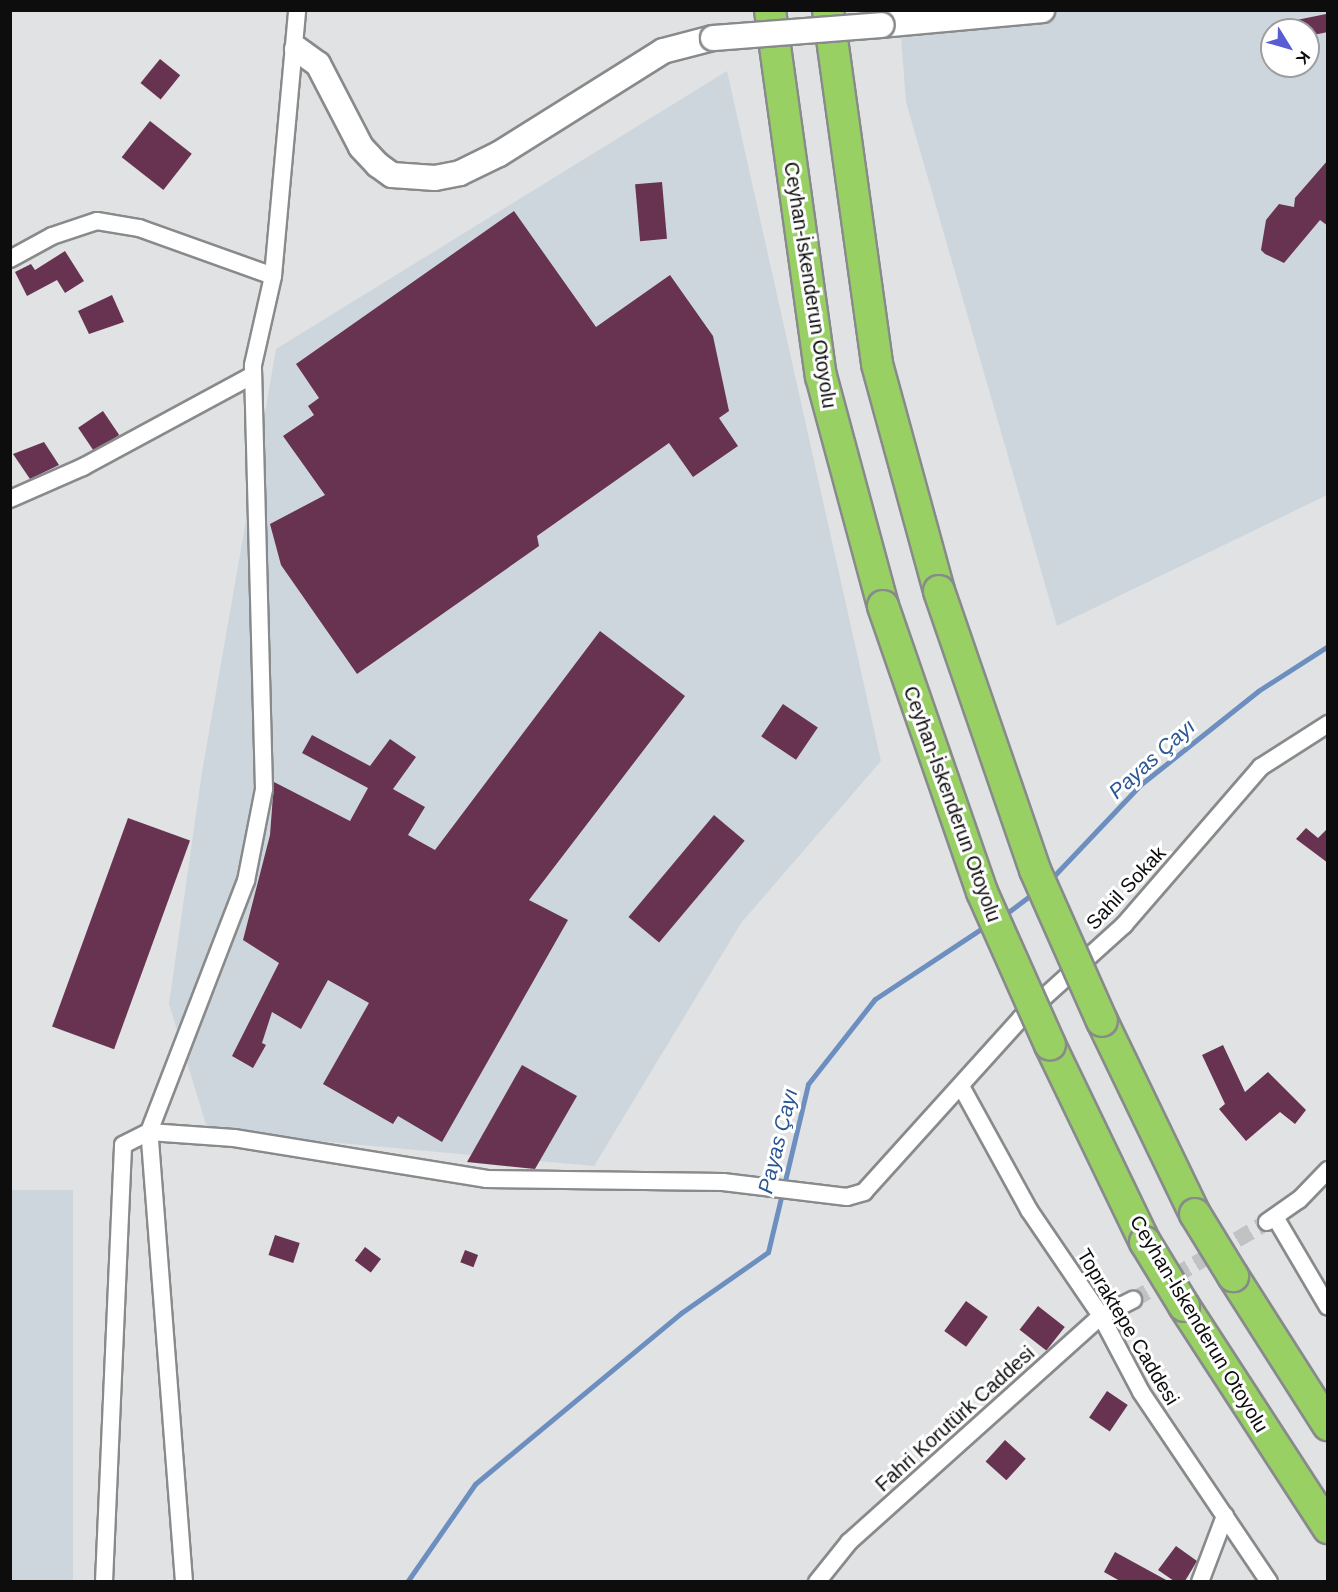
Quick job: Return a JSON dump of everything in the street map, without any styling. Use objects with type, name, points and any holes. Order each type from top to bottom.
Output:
[{"type":"highway","points":[[765,10],[799,234]]},
{"type":"highway","name":"Ceyhan-İskenderun Otoyolu","points":[[770,10],[799,234],[821,376],[883,606],[982,892],[1050,1045],[1145,1242],[1328,1528]]},
{"type":"highway","points":[[828,10],[877,364],[939,591],[969,688],[1035,870],[1102,1021],[1195,1214],[1328,1425]]},
{"type":"street","points":[[184,1581],[148,1132],[246,881],[264,789],[253,375],[273,276],[297,49],[297,10]]},
{"type":"street","points":[[297,49],[318,64],[361,147],[378,165],[392,175],[435,178],[460,173],[499,154],[663,51],[713,38],[1042,10]]},
{"type":"street","points":[[10,259],[52,236],[97,221],[139,228],[273,276]]},
{"type":"street","points":[[10,499],[83,467],[253,375]]},
{"type":"street","name":"Sahil Sokak","points":[[148,1132],[234,1138],[486,1179],[723,1182],[848,1197],[864,1192],[962,1088],[1021,1018],[1124,925],[1261,767],[1328,724]]},
{"type":"street","name":"Topraktepe Caddesi","points":[[962,1088],[1029,1210],[1101,1316],[1141,1392],[1269,1581]]},
{"type":"street","points":[[104,1581],[123,1145],[148,1132]]},
{"type":"street","points":[[1328,1170],[1271,1220],[1328,1307]]},
{"type":"street","name":"Fahri Korutürk Caddesi","points":[[816,1581],[849,1542],[1101,1316],[1133,1300]]},
{"type":"street","points":[[1200,1581],[1225,1516]]},
{"type":"shaded area","points":[[899,11],[1327,11],[1327,495],[1057,626],[906,102]]},
{"type":"shaded area","points":[[727,71],[881,761],[741,923],[594,1166],[208,1131],[169,1004],[202,772],[276,349]]},
{"type":"shaded area","points":[[10,1190],[73,1190],[73,1581],[10,1581]]},
{"type":"building","points":[[1326,14],[1328,32],[1320,34],[1320,18],[1306,18]]},
{"type":"building","points":[[160,59],[180,75],[161,99],[140,83]]},
{"type":"building","points":[[150,121],[192,154],[163,190],[122,157]]},
{"type":"building","points":[[1328,160],[1328,226],[1320,220],[1284,263],[1265,254],[1261,250],[1266,220],[1279,204],[1294,207],[1295,198]]},
{"type":"building","points":[[662,182],[667,239],[640,241],[635,184]]},
{"type":"building","points":[[514,211],[596,327],[670,275],[713,336],[729,411],[719,418],[738,446],[693,477],[669,443],[537,536],[539,546],[357,674],[281,565],[270,524],[325,495],[283,436],[314,415],[308,406],[319,398],[296,364]]},
{"type":"building","points":[[65,251],[84,281],[65,293],[57,280],[27,296],[15,272],[31,264],[35,270]]},
{"type":"building","points":[[112,295],[124,322],[89,334],[78,311]]},
{"type":"building","points":[[103,411],[119,435],[94,452],[78,428]]},
{"type":"building","points":[[44,442],[59,465],[30,479],[13,454]]},
{"type":"building","points":[[600,631],[685,696],[529,900],[568,920],[442,1142],[398,1116],[393,1124],[323,1084],[369,1003],[328,980],[301,1029],[272,1012],[262,1043],[266,1045],[253,1068],[232,1056],[279,963],[243,940],[270,835],[274,782],[350,821],[368,788],[302,753],[312,735],[370,766],[390,739],[416,757],[393,789],[425,807],[408,835],[435,850]]},
{"type":"building","points":[[783,704],[818,727],[796,760],[761,736]]},
{"type":"building","points":[[714,815],[745,841],[659,943],[629,917]]},
{"type":"building","points":[[128,818],[190,841],[114,1049],[52,1027]]},
{"type":"building","points":[[1306,828],[1318,838],[1328,828],[1328,863],[1296,839]]},
{"type":"building","points":[[1223,1045],[1245,1092],[1268,1072],[1306,1110],[1295,1124],[1280,1112],[1246,1141],[1219,1109],[1225,1104],[1202,1055]]},
{"type":"building","points":[[522,1065],[577,1096],[535,1169],[467,1162]]},
{"type":"building","points":[[275,1235],[300,1243],[293,1263],[269,1255]]},
{"type":"building","points":[[365,1247],[381,1259],[371,1273],[355,1261]]},
{"type":"building","points":[[465,1250],[478,1255],[473,1267],[460,1262]]},
{"type":"building","points":[[966,1301],[988,1317],[966,1347],[944,1331]]},
{"type":"building","points":[[1038,1306],[1065,1327],[1046,1351],[1020,1330]]},
{"type":"building","points":[[1107,1391],[1128,1405],[1110,1432],[1089,1418]]},
{"type":"building","points":[[1005,1440],[1026,1459],[1006,1480],[986,1462]]},
{"type":"building","points":[[1176,1546],[1197,1561],[1185,1581],[1174,1581],[1158,1570]]},
{"type":"building","points":[[1115,1552],[1168,1581],[1120,1581],[1104,1572]]},
{"type":"waterway","name":"Payas Çayı","points":[[1050,880],[1140,785],[1258,691],[1328,646]]},
{"type":"waterway","name":"Payas Çayı","points":[[1003,916],[1034,893]]},
{"type":"waterway","name":"Payas Çayı","points":[[407,1582],[475,1484],[681,1313],[768,1252],[808,1084],[875,999],[987,925]]},
{"type":"tunnel","points":[[1133,1300],[1266,1223]]}]
